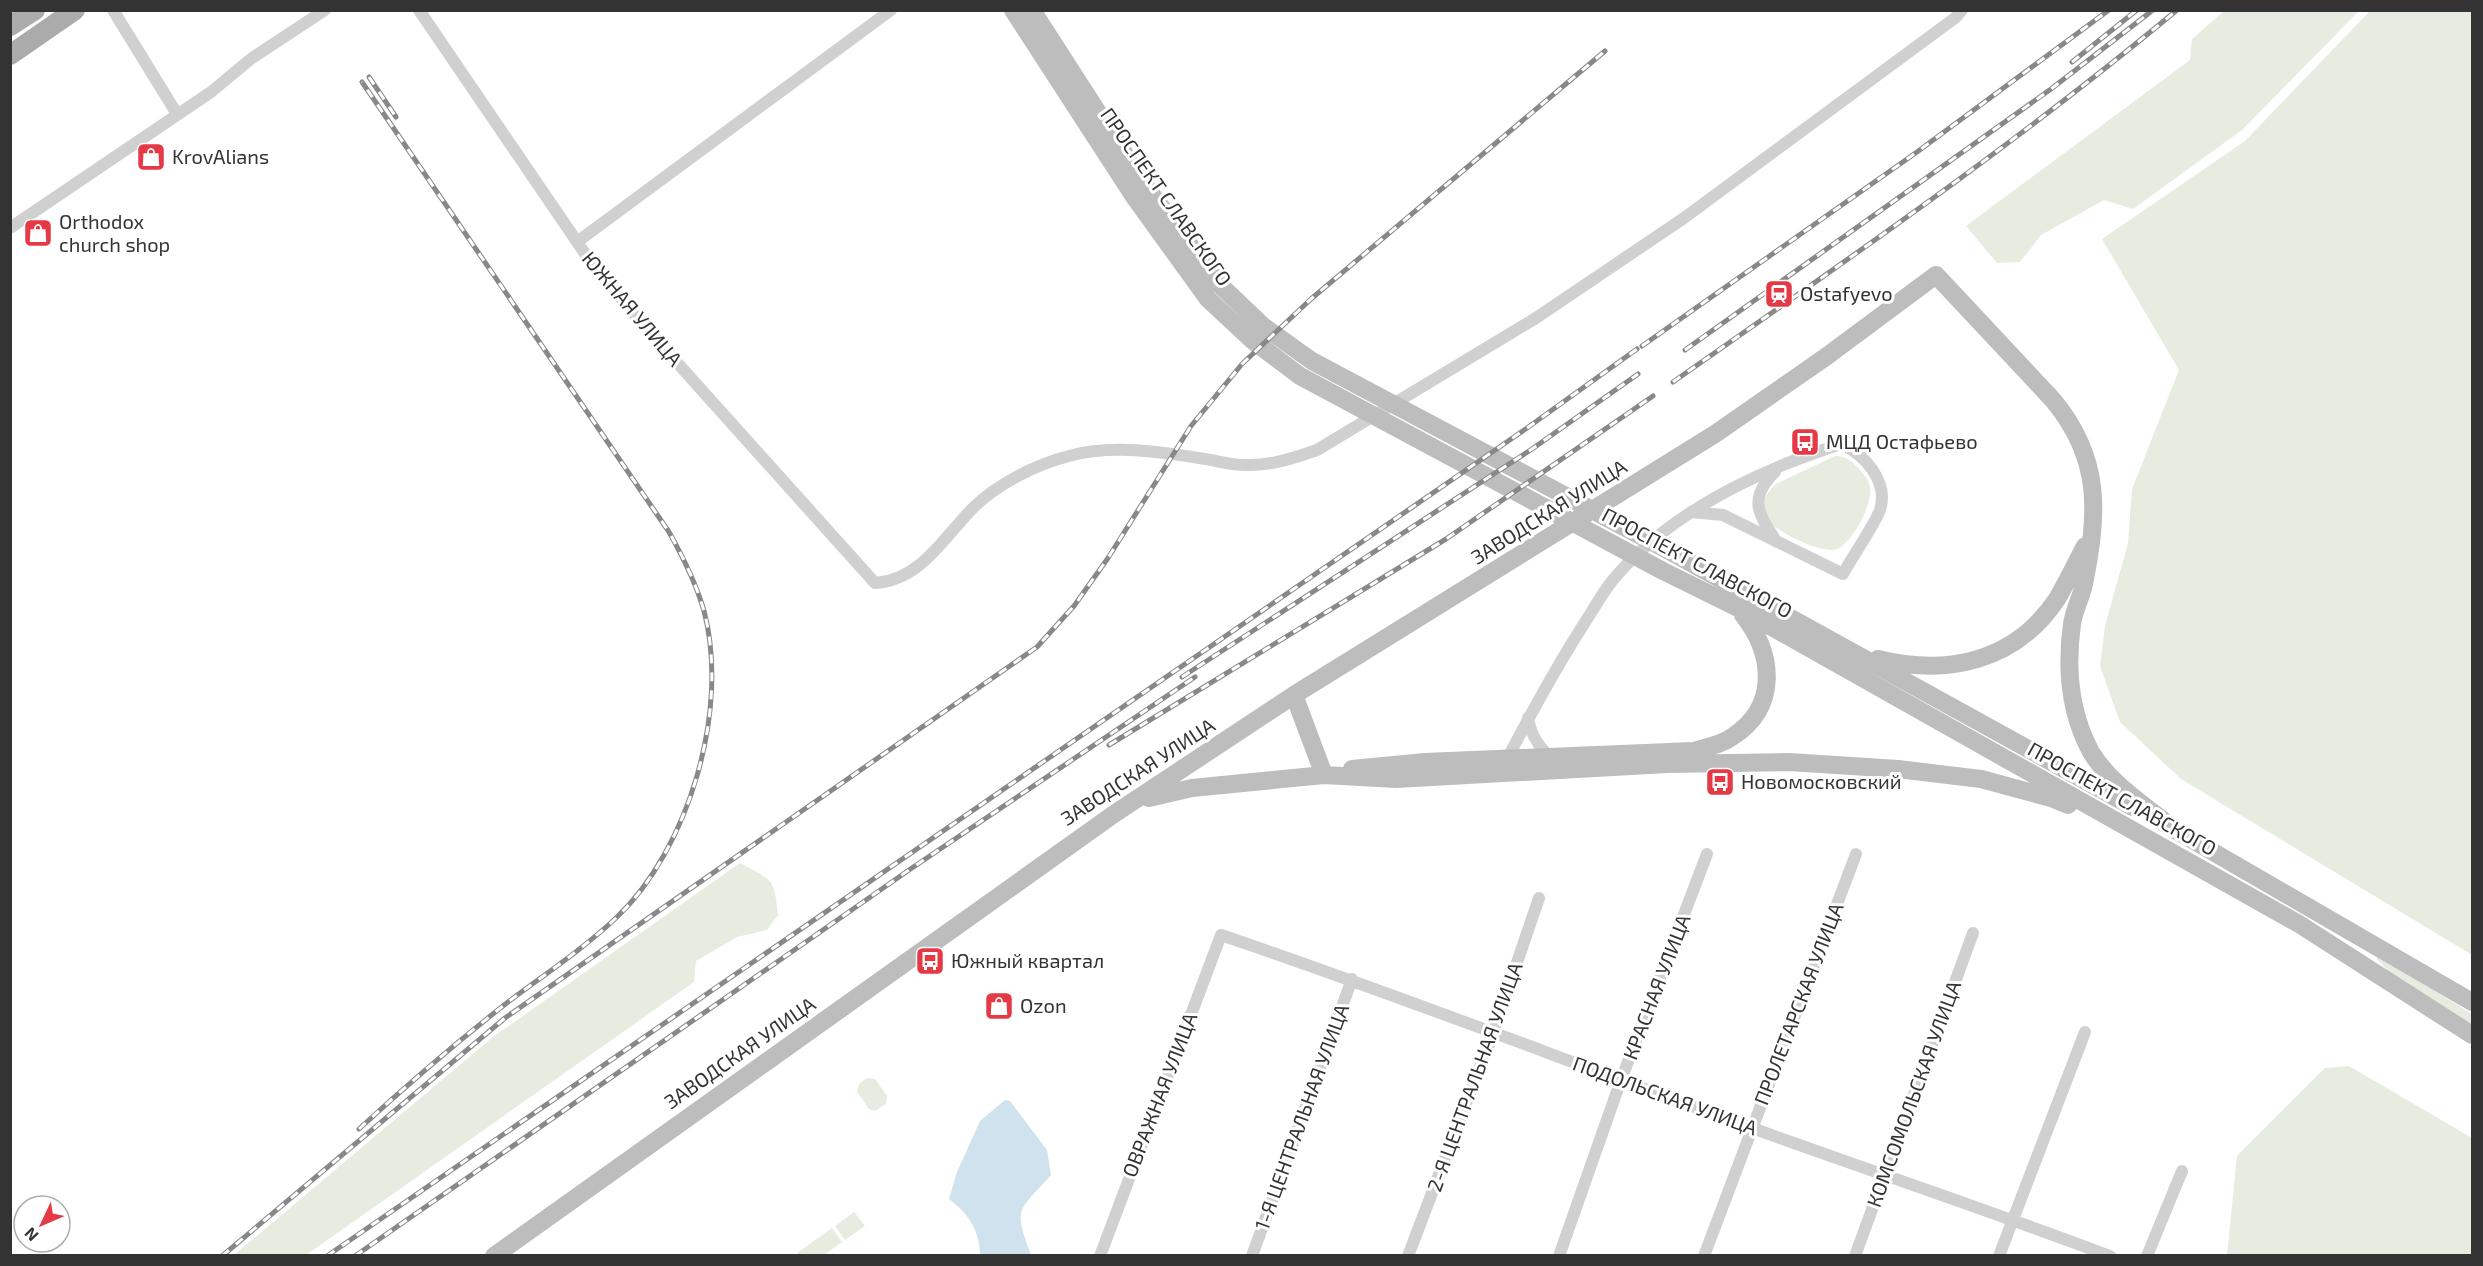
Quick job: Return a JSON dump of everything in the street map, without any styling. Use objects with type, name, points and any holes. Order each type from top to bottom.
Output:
[{"type":"main road","points":[[17,20],[34,10]]},
{"type":"main road","points":[[10,56],[75,10]]},
{"type":"street","points":[[113,10],[177,114]]},
{"type":"street","points":[[10,228],[211,92],[252,58],[325,10]]},
{"type":"street","name":"ЮЖНАЯ УЛИЦА","points":[[419,10],[577,242],[637,318],[875,583],[890,582],[911,572],[945,541],[975,506],[1001,487],[1031,471],[1069,456],[1105,450],[1154,451],[1246,465],[1279,462],[1317,450],[1536,318],[1674,224],[1910,51],[1962,10]]},
{"type":"street","points":[[577,242],[891,10]]},
{"type":"street","name":"ПРОСПЕКТ СЛАВСКОГО","points":[[1013,10],[1134,198],[1208,299],[1258,333],[1673,553],[2174,829],[2472,1002]]},
{"type":"street","name":"ПРОСПЕКТ СЛАВСКОГО","points":[[1032,10],[1146,187],[1258,333],[1300,376],[1663,571],[1738,608],[2299,924],[2472,1035]]},
{"type":"street","name":"ЗАВОДСКАЯ УЛИЦА","points":[[494,1256],[1114,814],[1294,695],[1654,474],[1827,356],[1936,275],[2053,400],[2076,432],[2091,474],[2094,502],[2092,534]]},
{"type":"street","points":[[1502,767],[1573,642],[1611,583],[1657,536],[1690,512],[1746,482],[1811,453],[1841,444],[1855,450],[1868,461],[1882,495],[1880,510],[1843,574],[1723,515],[1690,512]]},
{"type":"street","points":[[1778,543],[1758,512],[1757,500],[1762,487],[1780,467]]},
{"type":"street","points":[[1854,654],[1906,666],[1938,667],[1962,664],[2010,645],[2037,623],[2056,599],[2092,534]]},
{"type":"street","points":[[2092,534],[2083,587],[2072,622],[2070,692],[2077,722],[2092,753],[2114,780],[2174,829]]},
{"type":"street","points":[[1114,814],[1142,801],[1175,791],[1324,776],[1396,779],[1502,767],[1552,758],[1693,751],[1720,743],[1739,732],[1748,723],[1763,702],[1768,679],[1763,649],[1756,631],[1738,608]]},
{"type":"street","points":[[1294,695],[1324,776]]},
{"type":"street","points":[[1528,718],[1534,738],[1543,751],[1552,758]]},
{"type":"street","points":[[1502,767],[1789,762],[1898,769],[1981,779],[2051,798],[2162,847]]},
{"type":"street","name":"КРАСНАЯ УЛИЦА","points":[[1559,1256],[1707,854]]},
{"type":"street","name":"ПРОЛЕТАРСКАЯ УЛИЦА","points":[[1704,1256],[1856,854]]},
{"type":"street","name":"2-Я ЦЕНТРАЛЬНАЯ УЛИЦА","points":[[1408,1256],[1493,1033],[1539,898]]},
{"type":"street","name":"КОМСОМОЛЬСКАЯ УЛИЦА","points":[[1855,1256],[1974,933]]},
{"type":"street","name":"ПОДОЛЬСКАЯ УЛИЦА","points":[[1221,935],[1352,979],[1751,1128],[2013,1219],[2109,1256]]},
{"type":"street","name":"ОВРАЖНАЯ УЛИЦА","points":[[1100,1256],[1221,935]]},
{"type":"street","name":"1-Я ЦЕНТРАЛЬНАЯ УЛИЦА","points":[[1252,1256],[1352,979]]},
{"type":"street","points":[[1999,1256],[2085,1032]]},
{"type":"street","points":[[2147,1256],[2182,1171]]},
{"type":"shaded area","points":[[2224,11],[2359,11],[2242,130],[2133,209],[2104,200],[2041,235],[2020,262],[1997,263],[1966,226],[2190,60],[2192,39]]},
{"type":"shaded area","points":[[2370,11],[2472,11],[2472,955],[2181,779],[2120,722],[2100,666],[2105,626],[2128,543],[2132,489],[2179,370],[2102,239],[2245,141]]},
{"type":"shaded area","points":[[1835,456],[1853,463],[1867,479],[1870,490],[1866,510],[1856,530],[1843,545],[1830,550],[1809,545],[1786,534],[1769,522],[1763,507],[1767,494],[1776,484]]},
{"type":"shaded area","points":[[740,863],[765,877],[773,887],[778,915],[767,930],[737,937],[696,961],[694,982],[306,1255],[234,1255],[493,1037]]},
{"type":"shaded area","points":[[2376,958],[2382,958],[2472,1014],[2472,1026],[2389,972]]},
{"type":"shaded area","points":[[2349,1066],[2472,1138],[2472,1255],[2227,1255],[2237,1156],[2325,1068]]},
{"type":"shaded area","points":[[867,1078],[875,1079],[887,1096],[886,1104],[875,1111],[869,1109],[857,1092],[859,1084]]},
{"type":"shaded area","points":[[854,1212],[865,1226],[845,1240],[835,1226]]},
{"type":"shaded area","points":[[832,1228],[842,1242],[824,1255],[799,1255],[797,1253]]},
{"type":"water","points":[[1005,1100],[1010,1101],[1047,1150],[1051,1175],[1031,1196],[1022,1211],[1022,1227],[1031,1255],[980,1255],[978,1238],[972,1223],[949,1199],[957,1172],[980,1121]]},
{"type":"railway","points":[[1642,346],[1917,152],[2109,10]]},
{"type":"railway","points":[[2072,62],[2137,10]]},
{"type":"railway","points":[[1685,350],[2051,89],[2153,10]]},
{"type":"railway","points":[[1673,382],[1992,155],[2177,10]]},
{"type":"railway","points":[[222,1256],[505,1018],[1037,647],[1074,606],[1108,558],[1191,426],[1242,364],[1311,299],[1605,51]]},
{"type":"railway","points":[[369,77],[396,117]]},
{"type":"railway","points":[[359,1129],[470,1033],[616,918],[642,889],[664,855],[683,816],[697,775],[707,733],[711,691],[711,649],[704,611],[689,570],[669,532],[362,82]]},
{"type":"railway","points":[[327,1256],[1527,428],[1637,349]]},
{"type":"railway","points":[[1182,677],[1532,449],[1638,374]]},
{"type":"railway","points":[[1109,745],[1446,539],[1653,396]]},
{"type":"railway","points":[[355,1256],[909,870],[1195,677]]},
{"type":"place","name":"KrovAlians","points":[[151,157]]},
{"type":"place","name":"Orthodox church shop","points":[[38,233]]},
{"type":"place","name":"Ostafyevo","points":[[1779,294]]},
{"type":"place","name":"МЦД Остафьево","points":[[1805,442]]},
{"type":"place","name":"Новомосковский","points":[[1720,782]]},
{"type":"place","name":"Южный квартал","points":[[930,961]]},
{"type":"place","name":"Ozon","points":[[999,1006]]}]
